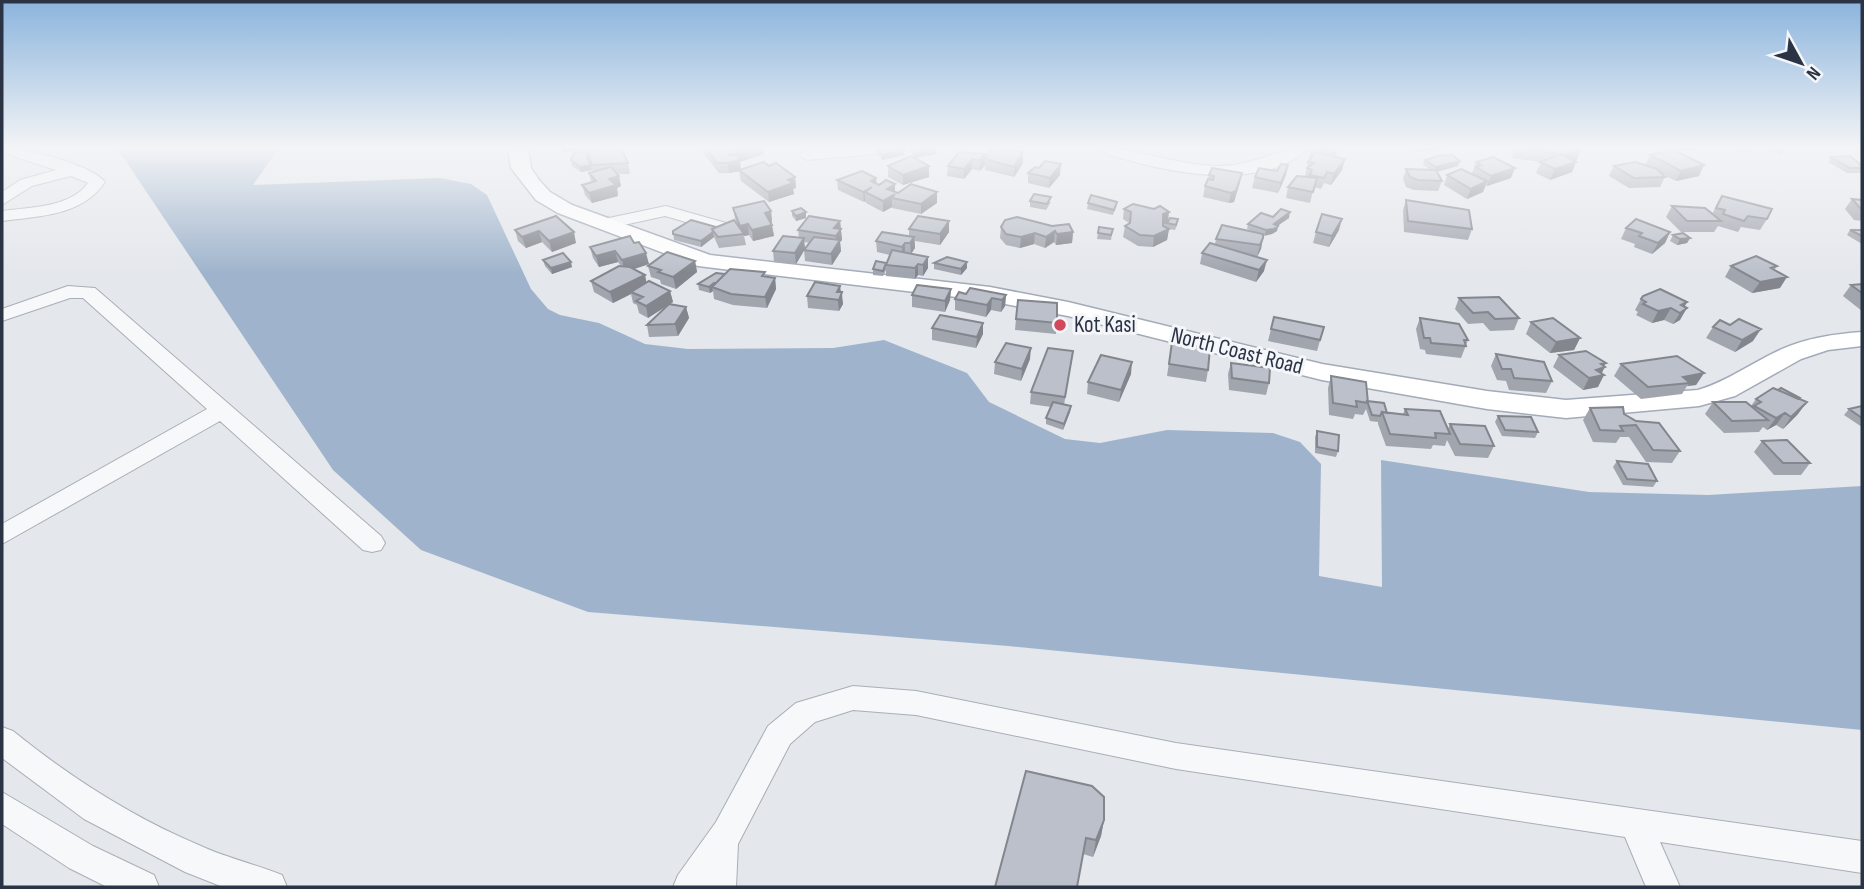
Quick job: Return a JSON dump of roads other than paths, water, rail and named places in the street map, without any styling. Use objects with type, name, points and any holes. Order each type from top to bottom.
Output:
[{"type":"main road","name":"North Coast Road","points":[[538,189],[543,196],[565,209],[610,223],[706,261],[990,294],[1068,309],[1322,372],[1412,389],[1555,408],[1663,403],[1699,398],[1726,390],[1792,354],[1825,343],[1862,339]]},
{"type":"street","points":[[5,201],[24,189]]},
{"type":"street","points":[[5,201],[32,211],[62,205],[92,189]]},
{"type":"street","points":[[610,223],[666,211],[720,227]]},
{"type":"street","points":[[2,315],[68,292],[88,292],[372,543]]},
{"type":"street","points":[[2,535],[222,410]]},
{"type":"street","points":[[690,887],[727,833],[772,747],[792,722],[817,706],[853,698],[916,703],[1176,756],[1862,857]]},
{"type":"street","points":[[2,740],[55,783],[132,831],[224,872],[270,887]]},
{"type":"street","points":[[2,806],[81,858],[142,887]]},
{"type":"street","points":[[1635,822],[1663,887]]},
{"type":"street","points":[[719,887],[727,833]]},
{"type":"water","points":[[145,189],[479,189],[487,195],[531,289],[548,309],[560,315],[599,323],[645,344],[688,349],[833,348],[884,340],[967,373],[989,402],[1065,439],[1100,443],[1167,430],[1273,433],[1300,442],[1321,464],[1319,576],[1382,587],[1381,460],[1589,492],[1708,495],[1862,486],[1862,730],[1008,646],[588,612],[421,550],[333,470]]},
{"type":"place","name":"Kot Kasi","points":[[1060,325]]}]
